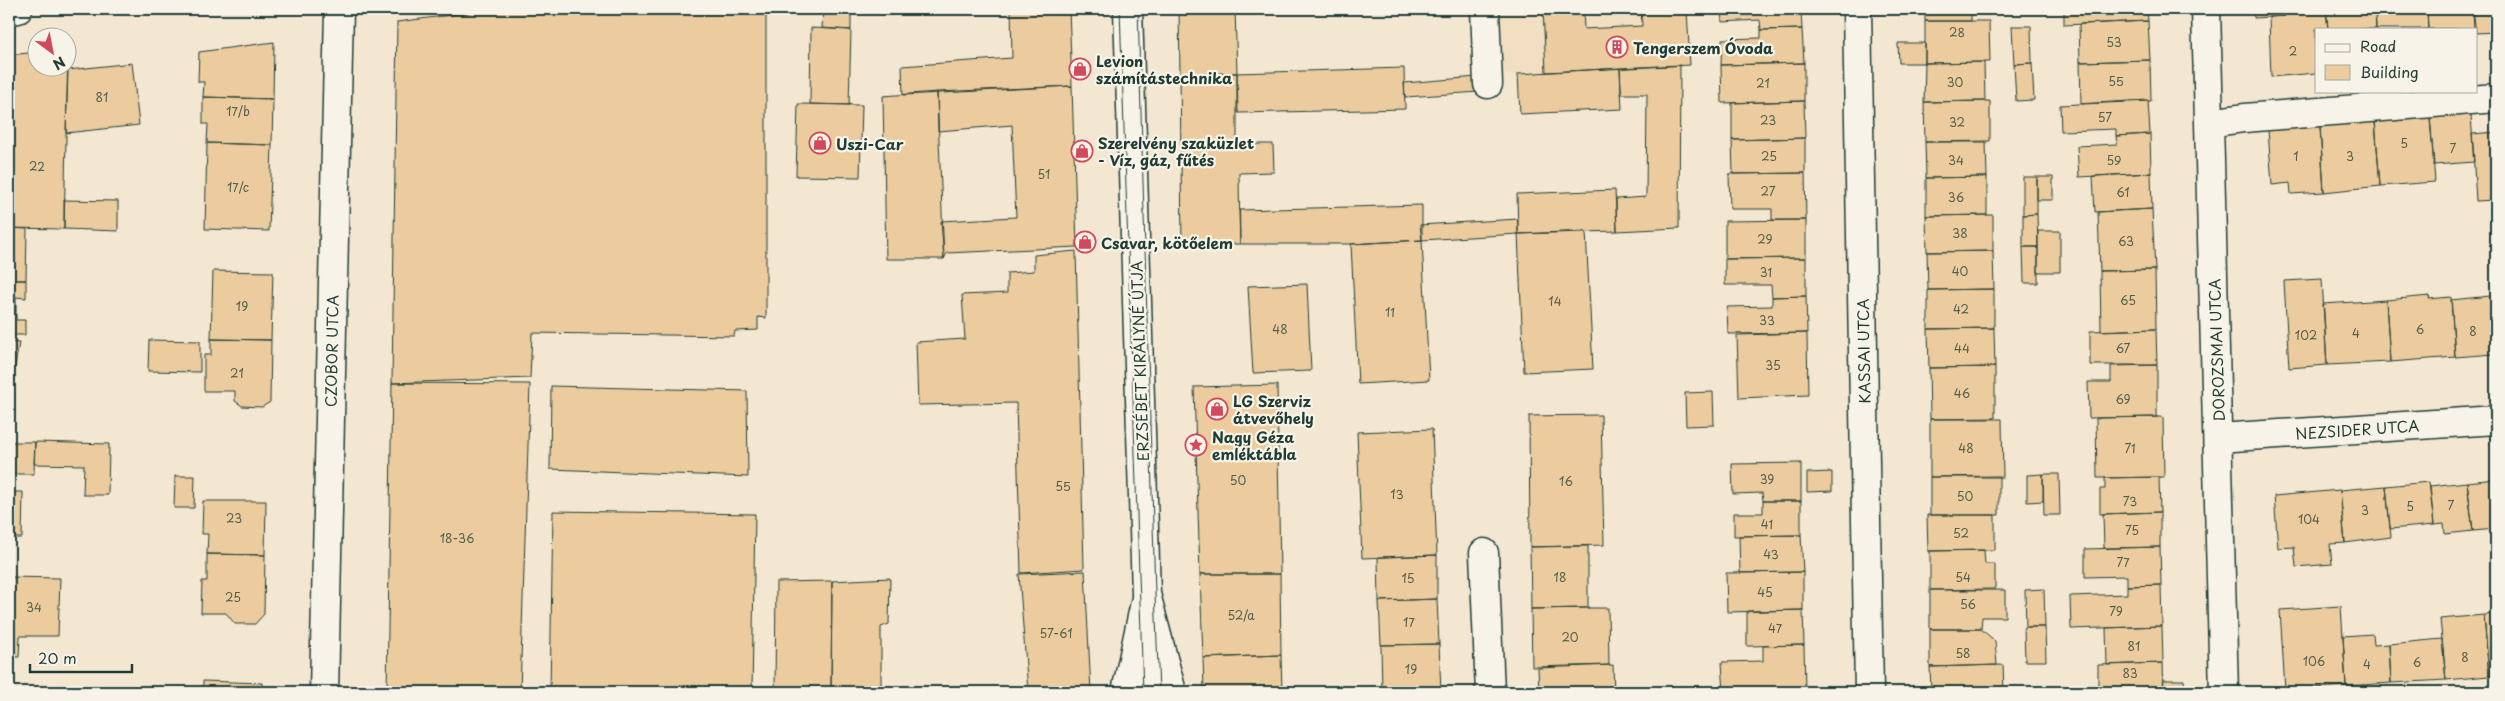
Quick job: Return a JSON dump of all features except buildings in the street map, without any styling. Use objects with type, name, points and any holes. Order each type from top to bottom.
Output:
[{"type":"street","points":[[9,10],[18,9]]},
{"type":"street","name":"CZOBOR UTCA","points":[[324,692],[339,9]]},
{"type":"street","name":"ERZSÉBET KIRÁLYNÉ ÚTJA","points":[[1128,9],[1146,594],[1172,692]]},
{"type":"street","points":[[1485,9],[1488,84]]},
{"type":"street","name":"KASSAI UTCA","points":[[1858,9],[1869,692]]},
{"type":"street","name":"DOROZSMAI UTCA","points":[[2206,9],[2224,692]]},
{"type":"street","points":[[2209,123],[2244,118],[2496,98]]},
{"type":"street","name":"NEZSIDER UTCA","points":[[2218,438],[2496,420]]},
{"type":"street","points":[[1484,553],[1490,692]]},
{"type":"street","name":"ERZSÉBET KIRÁLYNÉ ÚTJA","points":[[1126,692],[1146,594]]},
{"type":"lane","points":[[1146,594],[1151,692]]},
{"type":"shaded area","name":"Tengerszem Óvoda","points":[[1499,9],[1687,9],[1690,65],[1503,75]]},
{"type":"tram line","points":[[1120,9],[1143,692]]},
{"type":"tram line","points":[[1138,9],[1159,692]]},
{"type":"place","name":"Tengerszem Óvoda","points":[[1617,47]]},
{"type":"place","name":"Levion számítástechnika","points":[[1080,69]]},
{"type":"place","name":"Uszi-Car","points":[[820,143]]},
{"type":"place","name":"Szerelvény szaküzlet - Víz, gáz, fűtés","points":[[1082,151]]},
{"type":"place","name":"Csavar, kötőelem","points":[[1085,242]]},
{"type":"place","name":"LG Szerviz átvevőhely","points":[[1217,409]]},
{"type":"place","name":"Nagy Géza emléktábla","points":[[1196,445]]}]
